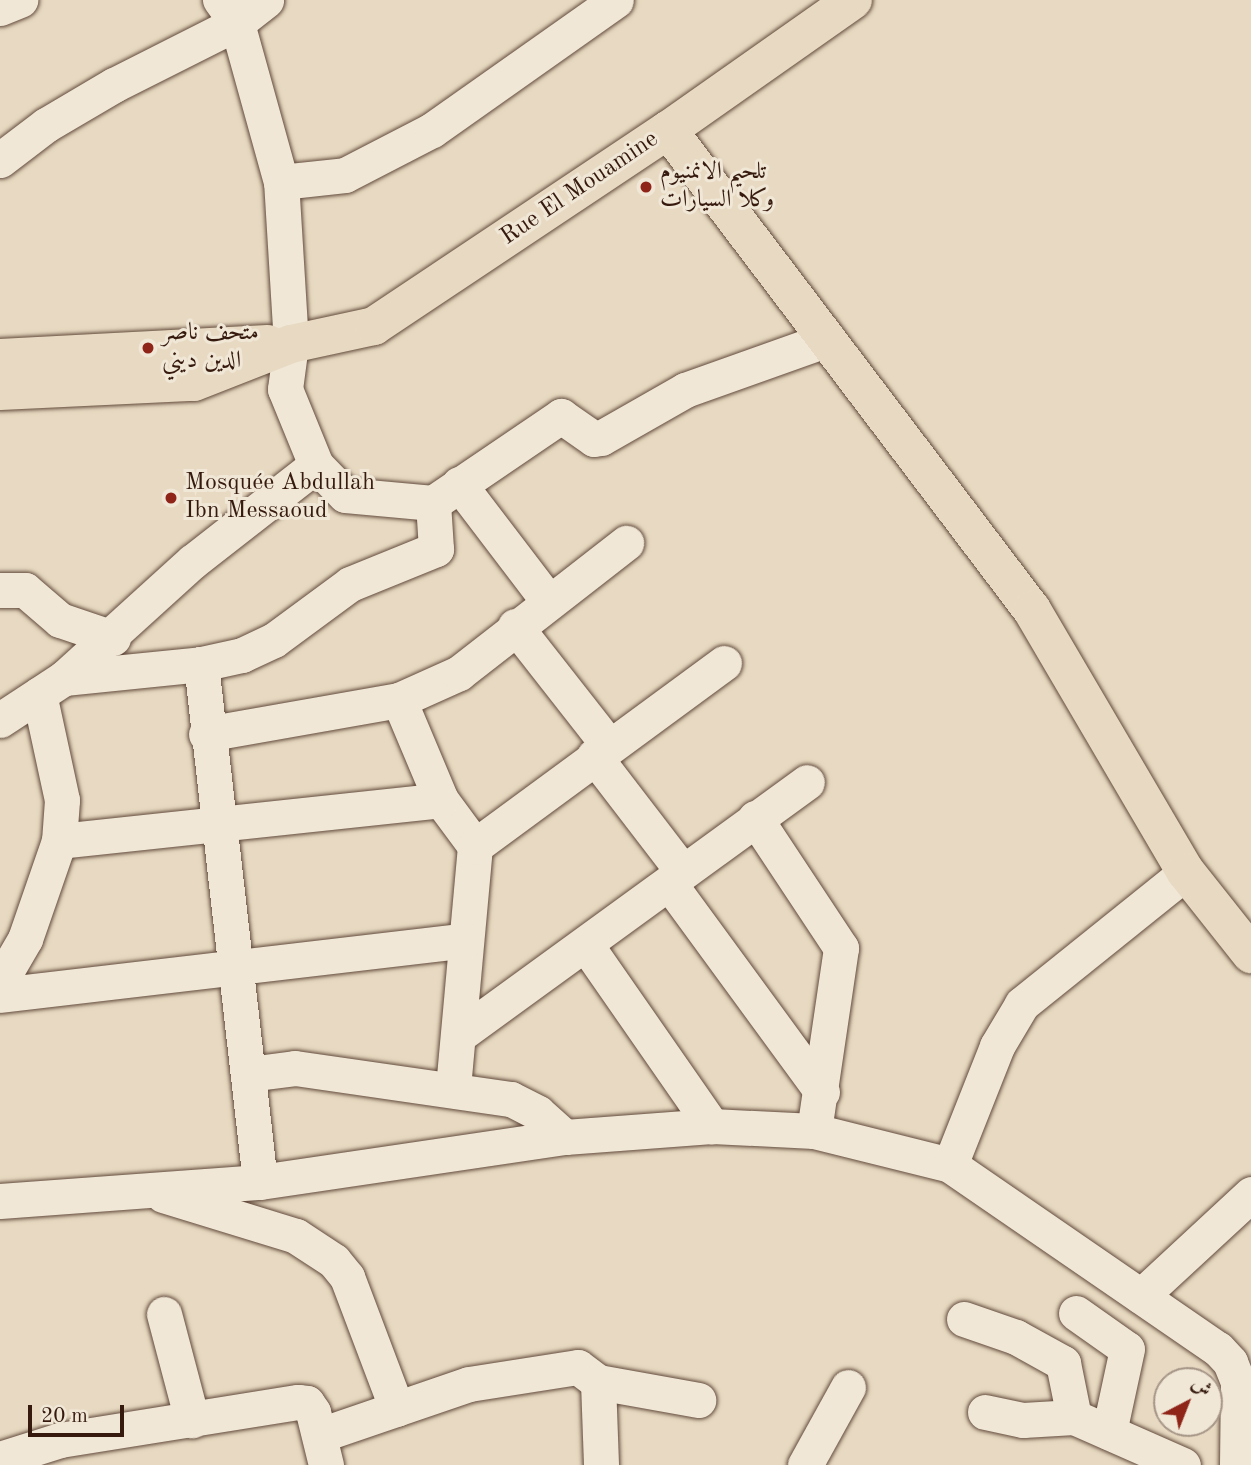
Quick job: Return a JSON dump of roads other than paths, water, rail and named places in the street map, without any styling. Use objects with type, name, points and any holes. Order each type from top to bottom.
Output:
[{"type":"main road","name":"Rue El Mouamine","points":[[291,344],[374,326],[668,130],[853,0]]},
{"type":"main road","points":[[668,130],[1032,610],[1185,872],[1251,954]]},
{"type":"main road","points":[[0,358],[197,345],[291,344]]},
{"type":"main road","points":[[0,391],[194,382],[291,344]]},
{"type":"street","points":[[0,8],[20,0]]},
{"type":"street","points":[[0,160],[46,125],[229,12],[266,0]]},
{"type":"street","points":[[281,182],[345,175],[432,130],[617,0]]},
{"type":"street","points":[[229,12],[281,182],[291,344],[285,389],[316,465],[345,495],[446,493],[561,416],[594,439],[601,438],[685,390],[828,340]]},
{"type":"street","points":[[0,720],[52,686],[113,638],[192,562],[316,465]]},
{"type":"street","points":[[446,493],[548,601]]},
{"type":"street","points":[[52,686],[201,664],[243,655],[274,640],[349,584],[436,549],[446,493]]},
{"type":"street","points":[[206,734],[399,701],[459,673],[515,626],[626,543]]},
{"type":"street","points":[[0,590],[25,590],[60,620],[113,638]]},
{"type":"street","points":[[515,626],[601,751],[676,877],[822,1092]]},
{"type":"street","points":[[475,846],[724,663]]},
{"type":"street","points":[[201,664],[206,734],[260,1182]]},
{"type":"street","points":[[0,982],[25,939],[59,841],[62,800],[52,686]]},
{"type":"street","points":[[399,701],[441,800],[475,846],[465,940],[460,1035],[453,1089]]},
{"type":"street","points":[[460,1035],[807,782]]},
{"type":"street","points":[[59,841],[441,800]]},
{"type":"street","points":[[755,818],[841,948],[822,1092],[814,1131]]},
{"type":"street","points":[[950,1164],[997,1046],[1022,1004],[1185,872]]},
{"type":"street","points":[[0,995],[465,940]]},
{"type":"street","points":[[586,945],[712,1126]]},
{"type":"street","points":[[249,1074],[295,1068],[453,1089],[511,1100],[538,1113],[565,1137]]},
{"type":"street","points":[[0,1201],[260,1182],[565,1137],[712,1126],[814,1131],[950,1164],[1141,1296],[1230,1362],[1238,1382],[1243,1449]]},
{"type":"street","points":[[150,1190],[296,1236],[334,1261],[347,1277],[397,1409]]},
{"type":"street","points":[[1141,1296],[1251,1194]]},
{"type":"street","points":[[1076,1313],[1127,1349],[1109,1432]]},
{"type":"street","points":[[164,1314],[192,1420]]},
{"type":"street","points":[[964,1319],[1016,1337],[1063,1363],[1074,1417]]},
{"type":"street","points":[[0,1459],[60,1440],[303,1402],[313,1412],[323,1450],[397,1409],[469,1384],[549,1369],[578,1367],[598,1382],[698,1400]]},
{"type":"street","points":[[598,1382],[601,1465]]},
{"type":"street","points":[[805,1465],[848,1387]]},
{"type":"street","points":[[985,1412],[1023,1420],[1074,1417],[1183,1465]]},
{"type":"place","name":"تلحيم الانمنيوم وكلا السيارات","points":[[646,187]]},
{"type":"place","name":"متحف ناصر الدين ديني","points":[[148,348]]},
{"type":"place","name":"Mosquée Abdullah Ibn Messaoud","points":[[171,498]]}]
